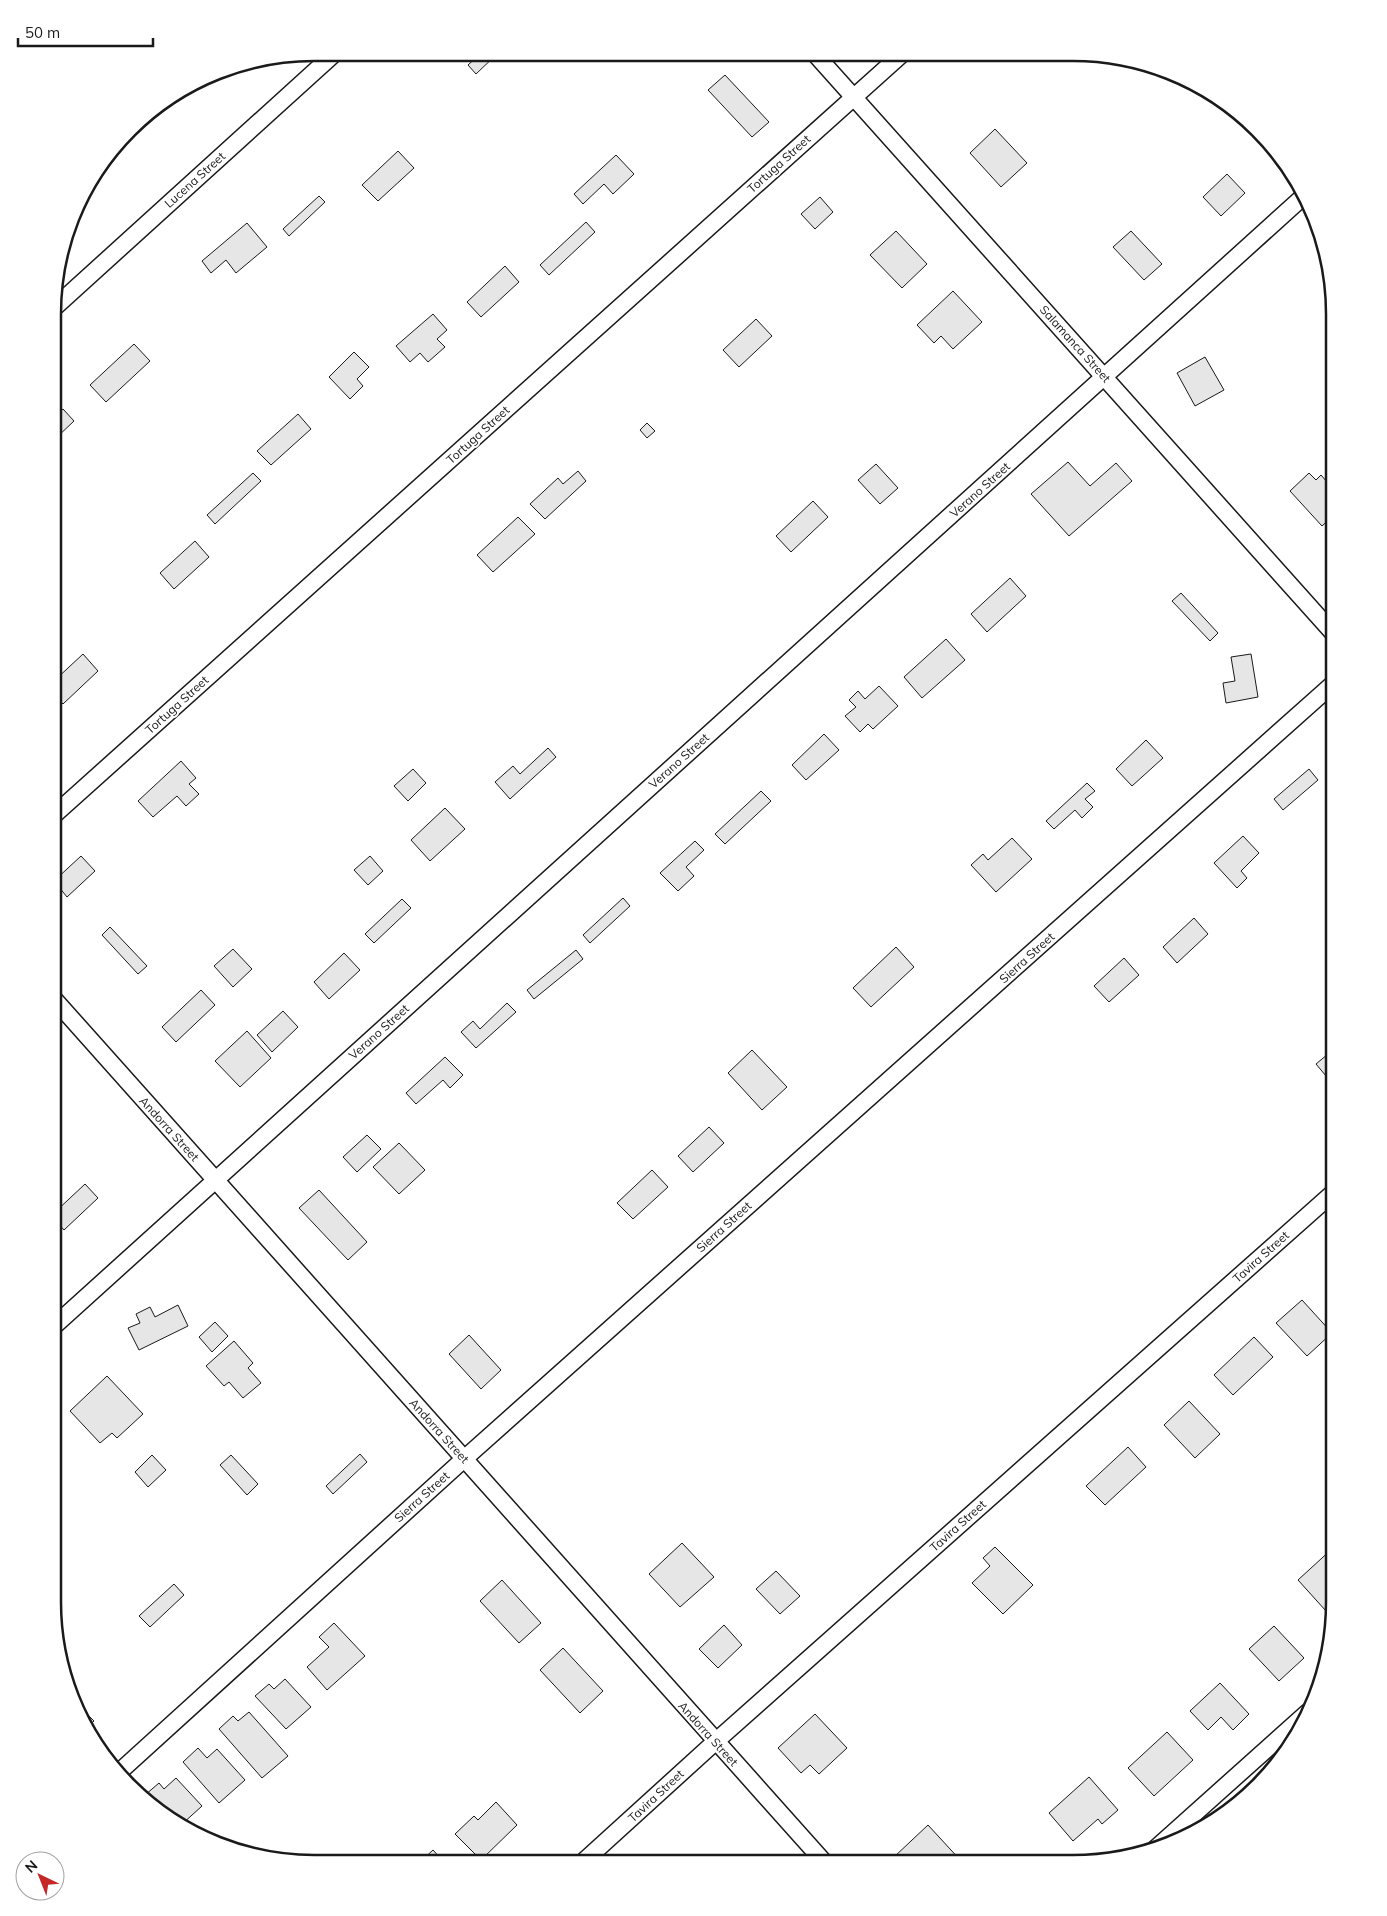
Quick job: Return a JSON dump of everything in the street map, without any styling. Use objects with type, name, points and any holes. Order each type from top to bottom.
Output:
[{"type":"street","name":"Lucena Street","points":[[62,301],[325,61]]},
{"type":"street","name":"Salamanca Street","points":[[822,61],[1326,625]]},
{"type":"street","name":"Tortuga Street","points":[[61,810],[894,61]]},
{"type":"street","name":"Verano Street","points":[[61,1320],[1105,378],[1299,200]]},
{"type":"street","name":"Sierra Street","points":[[123,1768],[464,1459],[1326,690]]},
{"type":"street","name":"Andorra Street","points":[[61,1007],[818,1855]]},
{"type":"street","name":"Tavira Street","points":[[591,1855],[715,1742],[1326,1199]]},
{"type":"street","points":[[1171,1835],[1294,1725]]},
{"type":"building","points":[[472,61],[490,61],[476,74],[468,65]]},
{"type":"building","points":[[725,75],[769,122],[752,137],[708,90]]},
{"type":"building","points":[[995,129],[1027,163],[1001,187],[970,153]]},
{"type":"building","points":[[398,151],[414,168],[378,201],[362,185]]},
{"type":"building","points":[[616,155],[634,174],[613,194],[604,184],[583,204],[574,194]]},
{"type":"building","points":[[1227,174],[1245,193],[1221,216],[1203,197]]},
{"type":"building","points":[[319,196],[325,202],[289,236],[283,229]]},
{"type":"building","points":[[820,197],[833,212],[815,229],[801,214]]},
{"type":"building","points":[[586,222],[595,232],[549,275],[540,265]]},
{"type":"building","points":[[247,223],[267,247],[236,273],[226,260],[211,273],[202,261]]},
{"type":"building","points":[[896,231],[927,264],[902,288],[870,255]]},
{"type":"building","points":[[1131,231],[1162,264],[1144,280],[1113,247]]},
{"type":"building","points":[[505,266],[519,282],[481,317],[467,302]]},
{"type":"building","points":[[953,291],[982,322],[953,349],[941,336],[934,343],[917,325]]},
{"type":"building","points":[[433,314],[447,330],[437,339],[445,347],[428,362],[420,353],[410,362],[396,346]]},
{"type":"building","points":[[756,319],[772,336],[739,367],[723,350]]},
{"type":"building","points":[[134,344],[150,361],[106,402],[90,385]]},
{"type":"building","points":[[354,352],[369,367],[357,379],[363,386],[350,399],[329,377]]},
{"type":"building","points":[[1205,357],[1224,390],[1195,406],[1177,373]]},
{"type":"building","points":[[63,409],[74,421],[61,433],[61,411]]},
{"type":"building","points":[[298,414],[311,429],[271,465],[257,451]]},
{"type":"building","points":[[647,423],[655,431],[647,438],[640,430]]},
{"type":"building","points":[[1068,462],[1090,486],[1116,463],[1132,481],[1069,536],[1031,494]]},
{"type":"building","points":[[876,464],[898,488],[880,504],[858,480]]},
{"type":"building","points":[[578,471],[586,481],[545,519],[530,504],[558,478],[563,484]]},
{"type":"building","points":[[253,473],[261,481],[215,524],[207,515]]},
{"type":"building","points":[[1309,473],[1316,480],[1321,475],[1326,481],[1326,522],[1322,526],[1290,491]]},
{"type":"building","points":[[813,501],[828,517],[791,552],[776,536]]},
{"type":"building","points":[[518,517],[535,534],[493,572],[477,555]]},
{"type":"building","points":[[195,541],[209,557],[174,589],[160,573]]},
{"type":"building","points":[[1010,578],[1026,596],[987,632],[971,614]]},
{"type":"building","points":[[1181,593],[1218,633],[1210,641],[1172,601]]},
{"type":"building","points":[[946,639],[965,660],[922,698],[904,677]]},
{"type":"building","points":[[83,654],[98,671],[63,704],[61,702],[61,674]]},
{"type":"building","points":[[1251,654],[1258,697],[1226,703],[1223,683],[1235,681],[1231,657]]},
{"type":"building","points":[[879,686],[898,706],[873,729],[868,724],[860,732],[845,716],[856,707],[849,700],[858,691],[865,699]]},
{"type":"building","points":[[824,734],[839,750],[806,780],[792,765]]},
{"type":"building","points":[[1146,740],[1163,758],[1132,786],[1116,769]]},
{"type":"building","points":[[548,748],[556,757],[510,799],[495,782],[513,766],[520,774]]},
{"type":"building","points":[[181,761],[196,778],[189,784],[199,794],[186,806],[177,796],[153,817],[138,801]]},
{"type":"building","points":[[413,769],[426,783],[408,801],[394,786]]},
{"type":"building","points":[[1309,769],[1318,780],[1283,810],[1274,799]]},
{"type":"building","points":[[1087,783],[1095,791],[1085,799],[1093,807],[1082,818],[1075,810],[1054,829],[1046,821]]},
{"type":"building","points":[[761,791],[771,801],[725,844],[715,834]]},
{"type":"building","points":[[445,808],[465,829],[430,861],[411,840]]},
{"type":"building","points":[[1243,836],[1259,853],[1241,871],[1247,878],[1237,888],[1214,863]]},
{"type":"building","points":[[1012,838],[1032,859],[996,892],[971,865],[983,854],[988,860]]},
{"type":"building","points":[[695,841],[704,850],[686,867],[694,876],[678,891],[660,873]]},
{"type":"building","points":[[81,856],[95,871],[67,897],[61,890],[61,875]]},
{"type":"building","points":[[370,856],[383,871],[368,885],[354,870]]},
{"type":"building","points":[[623,898],[630,906],[590,943],[583,935]]},
{"type":"building","points":[[402,899],[411,908],[374,943],[365,934]]},
{"type":"building","points":[[1194,918],[1208,934],[1177,963],[1163,947]]},
{"type":"building","points":[[110,927],[147,966],[138,974],[102,935]]},
{"type":"building","points":[[896,947],[914,967],[871,1007],[853,988]]},
{"type":"building","points":[[233,949],[252,969],[233,987],[214,966]]},
{"type":"building","points":[[576,950],[583,959],[534,999],[527,990]]},
{"type":"building","points":[[344,953],[360,970],[329,999],[314,982]]},
{"type":"building","points":[[1124,958],[1139,975],[1109,1002],[1094,986]]},
{"type":"building","points":[[201,990],[215,1005],[176,1042],[162,1027]]},
{"type":"building","points":[[507,1003],[516,1012],[476,1048],[461,1032],[473,1021],[480,1029]]},
{"type":"building","points":[[283,1011],[298,1027],[272,1052],[257,1035]]},
{"type":"building","points":[[247,1031],[271,1058],[240,1087],[215,1061]]},
{"type":"building","points":[[752,1050],[787,1087],[762,1110],[728,1073]]},
{"type":"building","points":[[1326,1056],[1326,1076],[1316,1064]]},
{"type":"building","points":[[445,1057],[463,1075],[450,1088],[443,1080],[416,1104],[406,1093]]},
{"type":"building","points":[[709,1127],[724,1143],[693,1172],[678,1156]]},
{"type":"building","points":[[367,1135],[381,1149],[357,1172],[343,1157]]},
{"type":"building","points":[[399,1143],[425,1170],[399,1194],[373,1167]]},
{"type":"building","points":[[652,1170],[668,1187],[633,1219],[617,1203]]},
{"type":"building","points":[[85,1184],[98,1198],[64,1230],[61,1227],[61,1206]]},
{"type":"building","points":[[319,1190],[367,1242],[348,1260],[299,1208]]},
{"type":"building","points":[[1302,1300],[1326,1326],[1326,1339],[1307,1356],[1276,1323]]},
{"type":"building","points":[[178,1305],[188,1326],[139,1350],[128,1328],[140,1323],[136,1314],[150,1307],[155,1317]]},
{"type":"building","points":[[215,1322],[228,1336],[212,1352],[199,1337]]},
{"type":"building","points":[[469,1335],[501,1370],[481,1389],[449,1354]]},
{"type":"building","points":[[1254,1337],[1273,1357],[1233,1395],[1214,1375]]},
{"type":"building","points":[[234,1341],[253,1363],[248,1368],[261,1383],[243,1398],[229,1382],[224,1386],[206,1366]]},
{"type":"building","points":[[107,1376],[143,1414],[117,1438],[112,1433],[100,1443],[70,1411]]},
{"type":"building","points":[[1189,1401],[1220,1434],[1195,1458],[1164,1425]]},
{"type":"building","points":[[1128,1447],[1146,1467],[1105,1505],[1086,1486]]},
{"type":"building","points":[[360,1454],[367,1462],[333,1494],[326,1486]]},
{"type":"building","points":[[152,1455],[166,1470],[148,1487],[135,1472]]},
{"type":"building","points":[[231,1455],[258,1484],[247,1495],[220,1465]]},
{"type":"building","points":[[682,1543],[714,1577],[680,1607],[649,1574]]},
{"type":"building","points":[[995,1547],[1033,1585],[1003,1614],[972,1583],[990,1566],[983,1558]]},
{"type":"building","points":[[1326,1554],[1325,1610],[1298,1580]]},
{"type":"building","points":[[776,1571],[800,1596],[780,1614],[756,1589]]},
{"type":"building","points":[[502,1580],[541,1623],[519,1643],[480,1601]]},
{"type":"building","points":[[174,1584],[184,1595],[150,1627],[139,1616]]},
{"type":"building","points":[[334,1623],[365,1656],[327,1690],[307,1667],[329,1647],[319,1637]]},
{"type":"building","points":[[724,1625],[742,1645],[718,1668],[699,1649]]},
{"type":"building","points":[[1274,1626],[1304,1658],[1279,1681],[1249,1649]]},
{"type":"building","points":[[563,1648],[603,1691],[580,1713],[540,1670]]},
{"type":"building","points":[[285,1679],[311,1707],[286,1729],[255,1696],[269,1684],[274,1689]]},
{"type":"building","points":[[1220,1683],[1249,1714],[1233,1730],[1221,1717],[1208,1730],[1190,1711]]},
{"type":"building","points":[[249,1712],[288,1756],[262,1778],[219,1729],[233,1716],[238,1721]]},
{"type":"building","points":[[815,1714],[847,1748],[819,1774],[810,1765],[801,1773],[778,1748]]},
{"type":"building","points":[[1167,1732],[1193,1760],[1154,1796],[1128,1768]]},
{"type":"building","points":[[198,1748],[207,1758],[217,1749],[245,1780],[219,1803],[183,1762]]},
{"type":"building","points":[[1089,1777],[1118,1810],[1102,1824],[1098,1819],[1073,1841],[1049,1813]]},
{"type":"building","points":[[176,1778],[202,1806],[186,1820],[148,1793],[159,1783],[164,1789]]},
{"type":"building","points":[[496,1802],[517,1825],[486,1855],[476,1855],[455,1834],[474,1816],[478,1820]]},
{"type":"building","points":[[928,1825],[956,1855],[896,1855]]},
{"type":"building","points":[[433,1850],[438,1855],[428,1855]]}]
